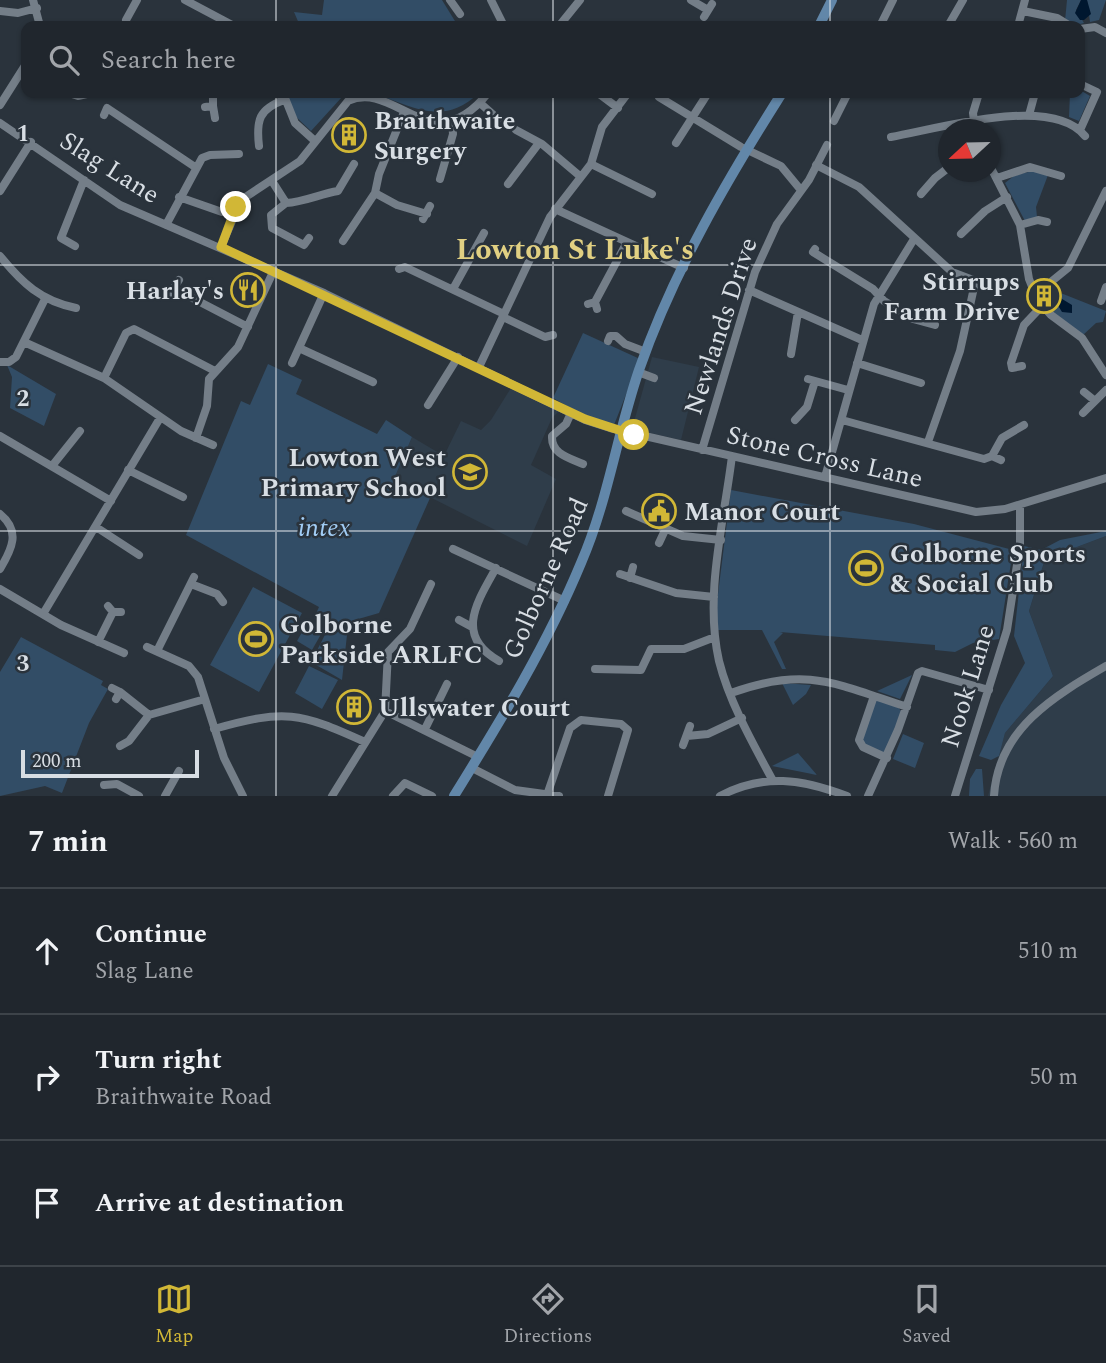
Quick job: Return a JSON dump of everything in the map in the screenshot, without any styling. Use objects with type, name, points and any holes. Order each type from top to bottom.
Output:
[{"type":"main road","points":[[822,21],[832,0]]},
{"type":"main road","name":"Golborne Road","points":[[454,796],[513,699],[565,601],[606,496],[638,372],[646,352],[684,268],[747,150],[779,98]]},
{"type":"street","points":[[126,20],[135,12],[136,0]]},
{"type":"street","points":[[450,0],[460,14]]},
{"type":"street","points":[[563,21],[580,0]]},
{"type":"street","points":[[691,0],[708,10]]},
{"type":"street","points":[[882,21],[893,0]]},
{"type":"street","points":[[951,21],[963,0]]},
{"type":"street","points":[[1020,21],[1025,0]]},
{"type":"street","points":[[189,1],[225,21]]},
{"type":"street","points":[[493,1],[502,21]]},
{"type":"street","points":[[0,11],[18,13],[35,4]]},
{"type":"street","points":[[1023,11],[1062,21]]},
{"type":"street","points":[[1085,28],[1096,27],[1106,33]]},
{"type":"street","points":[[0,105],[21,73]]},
{"type":"street","points":[[1001,121],[1029,115],[1055,116],[1082,133],[1097,92],[1085,86]]},
{"type":"street","points":[[212,98],[209,107],[215,118]]},
{"type":"street","points":[[261,142],[257,123],[261,113],[281,98]]},
{"type":"street","points":[[285,98],[295,123],[315,141]]},
{"type":"street","points":[[221,247],[241,200],[300,161],[343,105],[353,99],[370,98],[428,121],[452,120],[466,115],[484,98]]},
{"type":"street","points":[[605,98],[618,108]]},
{"type":"street","points":[[479,367],[555,209],[591,164],[602,127],[625,98]]},
{"type":"street","points":[[661,98],[747,150],[781,166],[800,189]]},
{"type":"street","points":[[676,143],[705,98]]},
{"type":"street","points":[[835,116],[845,98]]},
{"type":"street","points":[[976,119],[978,98]]},
{"type":"street","points":[[1029,115],[1034,98]]},
{"type":"street","points":[[480,103],[492,117]]},
{"type":"street","points":[[104,116],[107,108],[195,167]]},
{"type":"street","points":[[343,241],[353,235],[375,193],[379,174],[404,112]]},
{"type":"street","points":[[440,179],[453,134],[452,120]]},
{"type":"street","name":"Slag Lane","points":[[0,123],[120,205],[324,293],[571,413],[622,432]]},
{"type":"street","points":[[516,130],[539,143],[581,177]]},
{"type":"street","points":[[891,137],[938,131]]},
{"type":"street","points":[[0,191],[31,142]]},
{"type":"street","points":[[505,187],[539,143]]},
{"type":"street","name":"Newlands Drive","points":[[702,450],[749,290],[769,238],[827,145]]},
{"type":"street","points":[[166,225],[195,167],[206,155],[233,157]]},
{"type":"street","points":[[307,244],[272,228],[271,215],[286,203],[301,201],[322,192],[338,191],[346,172],[354,164]]},
{"type":"street","points":[[591,164],[655,194]]},
{"type":"street","points":[[816,165],[859,187],[952,271],[978,283],[960,351],[929,443]]},
{"type":"street","points":[[1001,176],[1021,168],[1038,168],[1058,174],[1051,182]]},
{"type":"street","points":[[928,170],[935,178]]},
{"type":"street","points":[[921,194],[938,176]]},
{"type":"street","points":[[75,246],[61,237],[84,180]]},
{"type":"street","points":[[272,181],[286,203]]},
{"type":"street","points":[[999,182],[1020,225],[1029,279],[1042,306],[1082,338],[1106,375]]},
{"type":"street","points":[[375,193],[397,205],[427,213]]},
{"type":"street","points":[[1052,281],[1068,268],[1105,196]]},
{"type":"street","points":[[179,197],[212,205],[222,212]]},
{"type":"street","points":[[961,234],[1007,197]]},
{"type":"street","points":[[555,209],[626,244],[684,268]]},
{"type":"street","points":[[970,212],[977,219]]},
{"type":"street","points":[[1020,225],[1043,217]]},
{"type":"street","points":[[453,289],[484,233]]},
{"type":"street","points":[[825,477],[862,340],[879,296],[915,239]]},
{"type":"street","points":[[593,305],[626,244]]},
{"type":"street","points":[[813,252],[913,319],[935,325]]},
{"type":"street","points":[[1,260],[21,281],[45,299],[76,308]]},
{"type":"street","points":[[399,269],[405,267],[453,289],[545,337],[553,335]]},
{"type":"street","points":[[196,438],[207,406],[209,379],[238,347],[274,271]]},
{"type":"street","points":[[178,280],[173,291],[248,327]]},
{"type":"street","points":[[1101,301],[1106,287]]},
{"type":"street","points":[[749,290],[862,340]]},
{"type":"street","points":[[292,363],[324,293]]},
{"type":"street","points":[[0,362],[14,359],[45,299]]},
{"type":"street","points":[[1016,369],[1012,358],[1024,325],[1042,306]]},
{"type":"street","points":[[794,349],[798,312]]},
{"type":"street","points":[[104,378],[126,333],[134,329],[215,371]]},
{"type":"street","points":[[607,338],[616,336],[625,344],[646,352]]},
{"type":"street","points":[[24,342],[104,378],[160,418],[213,445]]},
{"type":"street","points":[[299,348],[374,383]]},
{"type":"street","points":[[428,405],[458,357]]},
{"type":"street","points":[[857,363],[920,383]]},
{"type":"street","points":[[638,372],[654,378]]},
{"type":"street","points":[[796,420],[810,401],[811,380],[848,390]]},
{"type":"street","points":[[1083,413],[1106,390]]},
{"type":"street","points":[[1084,392],[1094,400]]},
{"type":"street","points":[[571,413],[566,424],[552,436],[551,444],[555,450],[583,464]]},
{"type":"street","points":[[43,614],[160,418]]},
{"type":"street","points":[[842,420],[984,459],[997,458],[1002,438],[1024,425]]},
{"type":"street","points":[[52,466],[80,431]]},
{"type":"street","name":"Stone Cross Lane","points":[[622,432],[976,512],[1020,505],[1106,478]]},
{"type":"street","points":[[0,436],[111,502]]},
{"type":"street","points":[[732,456],[714,597],[715,637],[731,693],[772,779]]},
{"type":"street","points":[[128,470],[184,497]]},
{"type":"street","name":"Nook Lane","points":[[955,796],[1010,615],[1020,545],[1020,505]]},
{"type":"street","points":[[626,511],[683,536],[721,540]]},
{"type":"street","points":[[0,514],[10,524],[14,539],[0,569]]},
{"type":"street","points":[[96,527],[142,557]]},
{"type":"street","points":[[659,543],[666,528]]},
{"type":"street","points":[[453,549],[565,601]]},
{"type":"street","points":[[630,578],[632,567]]},
{"type":"street","points":[[472,627],[475,605],[496,568]]},
{"type":"street","points":[[621,574],[676,593],[714,597]]},
{"type":"street","points":[[157,651],[193,580],[217,594],[224,603]]},
{"type":"street","points":[[332,796],[385,711],[388,652],[410,629],[430,584]]},
{"type":"street","points":[[0,589],[43,614],[124,653]]},
{"type":"street","points":[[98,642],[114,610]]},
{"type":"street","points":[[459,620],[472,627],[487,655],[499,661]]},
{"type":"street","points":[[596,669],[641,670],[651,649],[690,648],[715,637]]},
{"type":"street","points":[[147,647],[192,669],[229,771],[243,796]]},
{"type":"street","points":[[994,796],[1000,765],[1026,722],[1052,698],[1106,666]]},
{"type":"street","points":[[868,796],[887,758],[922,671],[989,690]]},
{"type":"street","points":[[731,693],[759,683],[791,678],[828,682],[906,707]]},
{"type":"street","points":[[425,729],[447,684]]},
{"type":"street","points":[[116,693],[149,715]]},
{"type":"street","points":[[874,696],[859,740],[863,747],[887,758]]},
{"type":"street","points":[[119,746],[129,741],[149,715],[205,699]]},
{"type":"street","points":[[385,711],[478,757]]},
{"type":"street","points":[[214,729],[262,717],[292,715],[316,719],[365,741]]},
{"type":"street","points":[[687,736],[708,734],[742,718]]},
{"type":"street","points":[[547,795],[570,727],[581,720],[621,724],[628,730],[608,796]]},
{"type":"street","points":[[683,745],[690,726]]},
{"type":"street","points":[[472,768],[515,790],[559,796]]},
{"type":"street","points":[[165,796],[179,771]]},
{"type":"street","points":[[720,796],[739,787],[772,779],[810,783],[847,796]]},
{"type":"street","points":[[393,796],[405,783],[432,796]]},
{"type":"street","points":[[102,786],[117,784],[139,796]]},
{"type":"shaded area","points":[[1081,0],[1087,0],[1091,14],[1084,20],[1080,20],[1075,13]]},
{"type":"shaded area","points":[[1049,291],[1072,305],[1072,313],[1062,312]]},
{"type":"shaded area","points":[[652,357],[699,367],[681,440],[632,429]]},
{"type":"shaded area","name":"Lowton West Primary School","points":[[511,388],[559,411],[552,418],[531,465],[556,479],[527,546],[394,479],[412,437],[444,456],[461,421],[481,430],[491,420]]},
{"type":"shaded area","points":[[1106,536],[1106,796],[988,796],[1005,733],[1053,676],[1029,611],[1045,559]]},
{"type":"green space","points":[[324,0],[442,0],[455,21],[298,21],[294,12],[322,15]]},
{"type":"green space","points":[[1067,0],[1081,0],[1076,10],[1083,21],[1065,21]]},
{"type":"green space","points":[[1087,0],[1106,0],[1099,20],[1090,22]]},
{"type":"green space","points":[[1085,93],[1090,96],[1079,121],[1069,117],[1070,98],[1085,98]]},
{"type":"green space","points":[[287,98],[341,98],[311,131],[294,115]]},
{"type":"green space","points":[[387,98],[472,98],[453,109],[440,112],[415,108]]},
{"type":"green space","points":[[1033,171],[1048,175],[1036,207],[1037,217],[1025,221],[1005,183],[1015,175]]},
{"type":"green space","points":[[1033,282],[1106,311],[1103,322],[1096,323],[1083,335],[1048,306]]},
{"type":"green space","points":[[583,333],[640,359],[614,425],[586,417],[553,398]]},
{"type":"green space","name":"intex","points":[[268,364],[302,380],[296,394],[377,434],[386,420],[412,437],[394,479],[430,498],[379,613],[348,622],[344,633],[347,635],[342,680],[311,662],[329,627],[314,618],[319,607],[186,535],[241,401],[250,405]]},
{"type":"green space","points":[[7,365],[56,394],[44,426],[10,408],[12,377]]},
{"type":"green space","name":"Golborne Sports & Social Club","points":[[731,490],[914,524],[1013,550],[999,639],[973,643],[955,652],[935,650],[935,645],[780,632],[783,633],[774,642],[786,669],[782,669],[762,630],[717,630],[717,602]]},
{"type":"green space","points":[[1106,531],[1106,536],[1045,559],[1029,611],[1053,676],[1005,733],[999,756],[991,760],[979,756],[1001,705],[1025,663],[1014,636],[1024,546],[1041,550],[1060,540]]},
{"type":"green space","name":"Golborne Parkside ARLFC","points":[[253,587],[302,613],[259,692],[210,665]]},
{"type":"green space","points":[[309,620],[324,629],[312,650],[297,641]]},
{"type":"green space","points":[[21,637],[103,681],[101,685],[108,689],[89,723],[62,793],[45,786],[0,796],[0,672]]},
{"type":"green space","points":[[309,666],[338,680],[322,709],[295,693]]},
{"type":"green space","points":[[912,675],[900,699],[877,691]]},
{"type":"green space","points":[[782,683],[811,685],[806,694],[793,705]]},
{"type":"green space","points":[[879,700],[899,708],[902,713],[887,751],[881,753],[864,745],[861,740],[874,702]]},
{"type":"green space","points":[[903,734],[924,743],[915,768],[893,759]]},
{"type":"green space","points":[[798,753],[817,775],[772,766]]},
{"type":"green space","points":[[976,769],[982,769],[984,796],[969,796],[970,779]]},
{"type":"place","name":"Braithwaite Surgery","points":[[349,135]]},
{"type":"place","name":"Harlay's","points":[[248,290]]},
{"type":"place","name":"Stirrups Farm Drive","points":[[1044,296]]},
{"type":"place","name":"Lowton West Primary School","points":[[470,472]]},
{"type":"place","name":"Manor Court","points":[[659,511]]},
{"type":"place","name":"Golborne Sports & Social Club","points":[[866,568]]},
{"type":"place","name":"Golborne Parkside ARLFC","points":[[256,639]]},
{"type":"place","name":"Ullswater Court","points":[[354,707]]},
{"type":"district","name":"Lowton St Luke's","points":[[575,249]]},
{"type":"route","points":[[236,207],[221,247],[324,293],[585,419],[634,435]]}]
